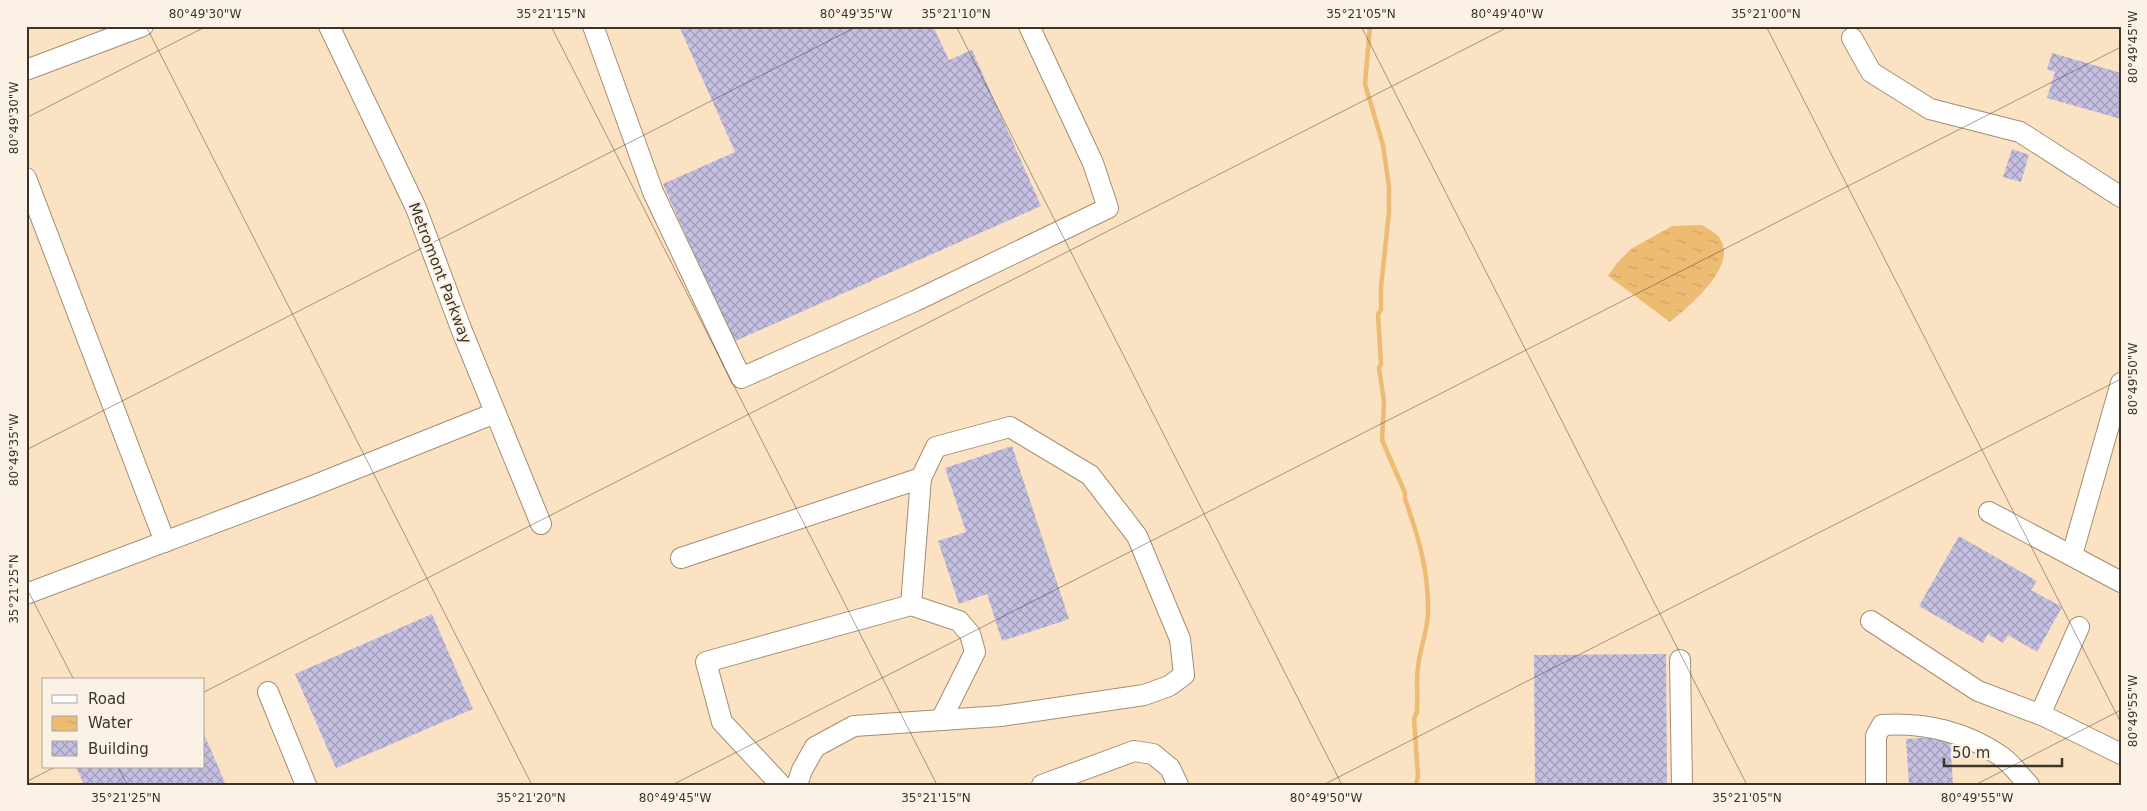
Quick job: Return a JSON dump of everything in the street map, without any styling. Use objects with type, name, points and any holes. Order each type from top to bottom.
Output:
[{"type":"street","points":[[26,70],[143,26]]},
{"type":"street","name":"Metromont Parkway","points":[[329,26],[416,208],[495,413],[541,524]]},
{"type":"street","points":[[593,26],[653,192],[741,378],[915,301],[1108,208],[1093,163],[1029,26]]},
{"type":"street","points":[[1852,38],[1871,72],[1930,109],[2020,132],[2121,197]]},
{"type":"street","points":[[26,178],[165,542]]},
{"type":"street","points":[[2072,555],[2121,383]]},
{"type":"street","points":[[26,594],[310,488],[495,413]]},
{"type":"street","points":[[797,785],[802,770],[815,747],[854,726],[1001,716],[1144,694],[1169,686],[1184,675],[1180,639],[1137,536],[1090,475],[1010,427],[936,447],[921,478],[911,605]]},
{"type":"street","points":[[681,558],[921,478]]},
{"type":"street","points":[[1989,512],[2121,582]]},
{"type":"street","points":[[781,785],[722,722],[706,662],[911,605],[959,620],[970,634],[975,652],[940,720]]},
{"type":"street","points":[[1871,621],[1978,692],[2044,716],[2121,754]]},
{"type":"street","points":[[2044,716],[2043,708],[2079,627]]},
{"type":"street","points":[[1680,660],[1682,785]]},
{"type":"street","points":[[268,692],[306,785]]},
{"type":"street","points":[[1876,785],[1876,736],[1882,725],[1900,724],[1933,728],[1965,736],[2003,758],[2029,785]]},
{"type":"street","points":[[1042,785],[1134,751],[1152,754],[1170,768],[1178,785]]},
{"type":"water","points":[[1702,225],[1718,236],[1724,247],[1723,259],[1718,272],[1710,284],[1670,322],[1608,276],[1617,263],[1631,249],[1672,226]]},
{"type":"building","points":[[679,26],[933,26],[949,60],[972,50],[1041,206],[733,342],[663,184],[735,152]]},
{"type":"building","points":[[2052,53],[2121,73],[2121,119],[2047,98],[2055,72],[2047,69]]},
{"type":"building","points":[[2012,149],[2029,155],[2021,182],[2003,177]]},
{"type":"building","points":[[1012,446],[1069,619],[1002,641],[987,594],[959,604],[938,541],[966,532],[945,468]]},
{"type":"building","points":[[1959,536],[2037,581],[2031,590],[2062,607],[2037,652],[2008,635],[2003,643],[1988,634],[1983,643],[1919,606]]},
{"type":"building","points":[[432,614],[473,709],[336,768],[295,674]]},
{"type":"building","points":[[1666,654],[1667,785],[1535,785],[1534,655]]},
{"type":"building","points":[[205,736],[226,785],[84,785],[76,768],[205,768]]},
{"type":"building","points":[[1950,736],[1953,785],[1909,785],[1906,739]]},
{"type":"waterway","points":[[1370,26],[1365,84],[1383,145],[1389,187],[1389,212],[1381,287],[1381,310],[1378,314],[1381,364],[1379,368],[1384,401],[1382,440],[1405,493],[1405,499],[1422,555],[1428,599],[1427,621],[1417,672],[1417,712],[1414,719],[1418,776],[1416,785]]}]
